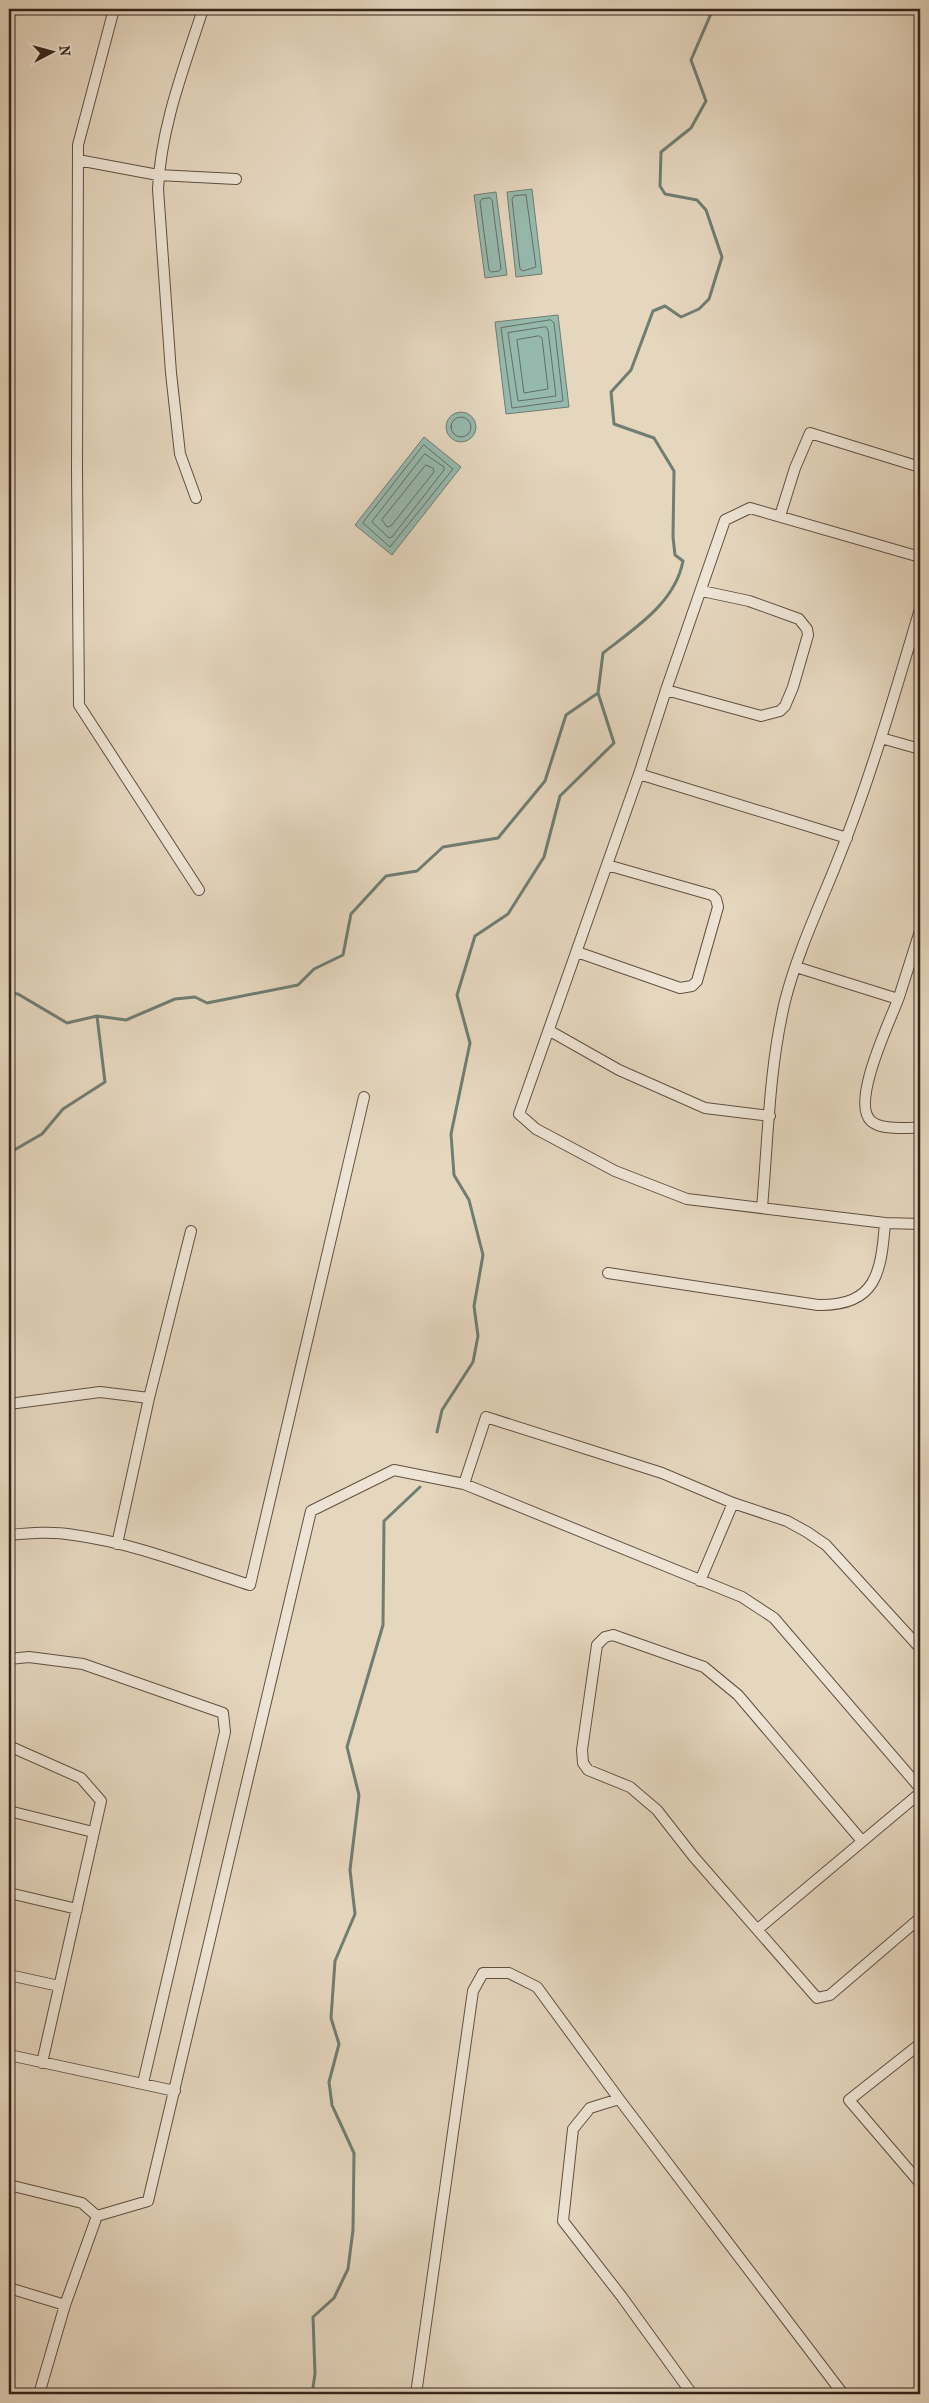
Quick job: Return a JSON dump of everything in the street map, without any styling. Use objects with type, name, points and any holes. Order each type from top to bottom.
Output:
[{"type":"street","points":[[114,9],[78,146],[76,471],[79,705],[199,890]]},
{"type":"street","points":[[196,498],[180,454],[165,292],[158,175],[166,125],[203,9]]},
{"type":"street","points":[[78,160],[158,175],[236,179]]},
{"type":"street","points":[[780,516],[794,468],[810,433],[920,467]]},
{"type":"street","points":[[920,557],[750,508],[725,520],[702,592],[666,690],[550,1031],[519,1114],[536,1130],[615,1171],[668,1193],[688,1199],[885,1223],[920,1224]]},
{"type":"street","points":[[666,690],[761,716],[780,711],[785,706],[793,687],[808,635],[804,624],[799,619],[749,601],[702,592]]},
{"type":"street","points":[[762,1208],[777,1036],[796,967],[847,838],[881,738],[920,609]]},
{"type":"street","points":[[881,738],[920,749]]},
{"type":"street","points":[[639,774],[847,838]]},
{"type":"street","points":[[577,952],[680,988],[687,988],[697,981],[718,907],[716,899],[712,895],[607,865]]},
{"type":"street","points":[[920,931],[898,999],[872,1065],[866,1107],[867,1116],[873,1123],[881,1126],[920,1128]]},
{"type":"street","points":[[796,967],[898,999]]},
{"type":"street","points":[[550,1031],[619,1070],[705,1108],[770,1116]]},
{"type":"street","points":[[9,1535],[34,1533],[73,1534],[117,1544],[250,1585],[364,1097]]},
{"type":"street","points":[[608,1273],[818,1305],[846,1303],[858,1298],[866,1291],[879,1271],[882,1260],[885,1223]]},
{"type":"street","points":[[117,1544],[149,1398],[191,1231]]},
{"type":"street","points":[[9,1404],[100,1392],[149,1398]]},
{"type":"street","points":[[464,1484],[486,1417],[662,1473],[733,1503],[787,1521],[826,1546],[920,1648]]},
{"type":"street","points":[[97,2216],[148,2201],[310,1511],[394,1470],[464,1484],[742,1597],[774,1618],[920,1788]]},
{"type":"street","points":[[700,1581],[733,1503]]},
{"type":"street","points":[[862,1841],[738,1695],[717,1675],[704,1667],[613,1635],[605,1637],[596,1648],[582,1750],[583,1763],[588,1770],[630,1787],[657,1810],[693,1856],[816,1998],[830,1995],[920,1918]]},
{"type":"street","points":[[9,1659],[29,1657],[83,1664],[223,1713],[225,1732],[143,2084]]},
{"type":"street","points":[[9,1746],[81,1778],[100,1801],[42,2063]]},
{"type":"street","points":[[758,1929],[920,1794]]},
{"type":"street","points":[[9,1811],[94,1832]]},
{"type":"street","points":[[9,1893],[77,1909]]},
{"type":"street","points":[[416,2394],[473,1991],[483,1973],[509,1973],[537,1987],[619,2099],[842,2394]]},
{"type":"street","points":[[9,1975],[59,1986]]},
{"type":"street","points":[[920,2044],[849,2100],[920,2182]]},
{"type":"street","points":[[9,2055],[175,2091]]},
{"type":"street","points":[[619,2099],[590,2108],[573,2129],[563,2221],[622,2297],[692,2394]]},
{"type":"street","points":[[9,2185],[82,2203],[97,2216]]},
{"type":"street","points":[[39,2394],[65,2304],[97,2216]]},
{"type":"street","points":[[9,2288],[65,2304]]},
{"type":"water","points":[[532,189],[542,274],[516,277],[507,192]]},
{"type":"water","points":[[496,192],[507,275],[485,278],[474,195]]},
{"type":"water","points":[[558,315],[569,407],[506,414],[495,322]]},
{"type":"water","points":[[461,412],[472,416],[476,427],[472,438],[461,442],[450,438],[446,427],[450,416]]},
{"type":"water","points":[[424,437],[461,467],[392,555],[355,525]]},
{"type":"waterway","points":[[9,993],[18,994],[67,1023],[97,1016],[126,1020],[175,999],[195,997],[207,1003],[298,985],[314,969],[343,955],[351,914],[386,876],[417,871],[443,847],[498,838],[545,781],[566,715],[598,693],[603,653],[640,624],[663,602],[679,576],[683,561],[675,555],[673,537],[674,471],[654,438],[614,424],[611,392],[631,370],[653,311],[665,306],[681,317],[699,309],[709,299],[722,257],[706,210],[697,200],[665,194],[660,186],[661,152],[691,128],[706,101],[691,60],[713,9]]},
{"type":"waterway","points":[[437,1432],[442,1410],[473,1362],[478,1336],[474,1306],[483,1255],[469,1200],[454,1175],[451,1134],[470,1043],[457,995],[475,936],[508,914],[544,857],[560,796],[614,743],[598,693]]},
{"type":"waterway","points":[[9,1153],[42,1134],[63,1109],[105,1082],[97,1016]]},
{"type":"waterway","points":[[312,2394],[315,2374],[313,2317],[334,2298],[348,2269],[353,2230],[354,2153],[332,2105],[329,2082],[339,2044],[331,2018],[335,1961],[355,1914],[350,1870],[359,1795],[347,1747],[383,1625],[384,1521],[420,1487]]}]
